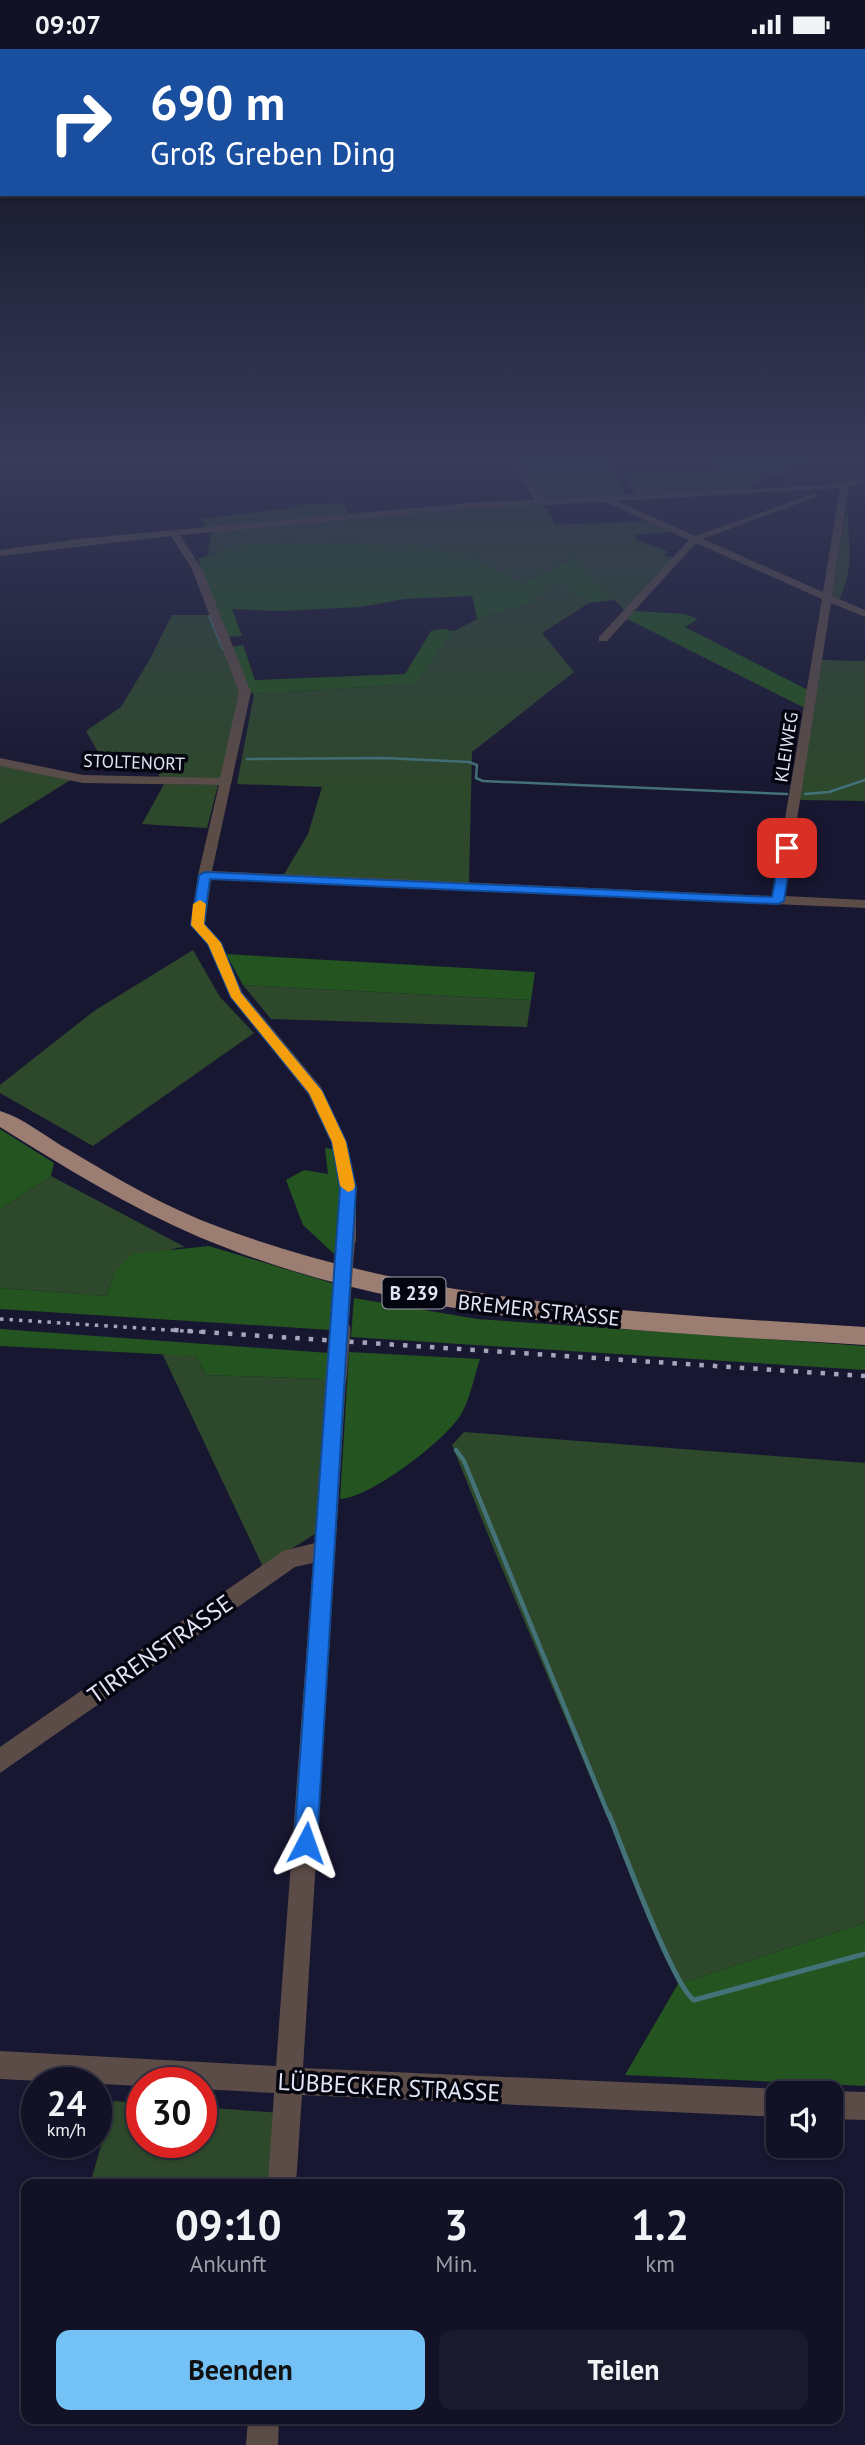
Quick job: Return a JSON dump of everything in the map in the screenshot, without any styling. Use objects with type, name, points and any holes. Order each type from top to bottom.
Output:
[{"type":"main road","name":"BREMER STRASSE","points":[[0,1118],[124,1192],[209,1232],[296,1263],[358,1280],[433,1297],[565,1316],[865,1336]]},
{"type":"street","points":[[198,571],[245,692],[205,875],[198,925],[214,943],[235,994],[315,1091],[339,1142],[348,1188],[347,1241],[282,2179]]},
{"type":"street","points":[[603,639],[666,571]]},
{"type":"street","points":[[766,571],[865,614]]},
{"type":"street","name":"KLEIWEG","points":[[778,901],[831,571]]},
{"type":"street","name":"STOLTENORT","points":[[0,762],[83,779],[226,782]]},
{"type":"street","points":[[205,875],[865,904]]},
{"type":"street","name":"TIRRENSTRASSE","points":[[0,1761],[290,1558],[325,1551]]},
{"type":"street","name":"LÜBBECKER STRASSE","points":[[0,2065],[289,2082],[766,2102]]},
{"type":"street","points":[[843,2105],[865,2106]]},
{"type":"street","points":[[262,2445],[264,2424]]},
{"type":"green space","points":[[202,571],[498,571],[521,584],[548,571],[587,571],[614,600],[589,603],[557,580],[531,604],[477,619],[472,596],[405,599],[361,607],[280,611],[232,609],[242,636],[227,637]]},
{"type":"green space","points":[[498,571],[548,571],[521,584]]},
{"type":"green space","points":[[586,571],[664,571],[625,611]]},
{"type":"green space","points":[[836,571],[848,571],[839,600],[832,596]]},
{"type":"green space","points":[[557,579],[589,603],[542,633],[574,672],[472,752],[469,883],[283,876],[308,834],[322,787],[237,784],[254,694],[415,684],[454,631],[477,619],[531,604]]},
{"type":"green space","points":[[634,611],[685,614],[698,619],[685,627],[808,690],[805,708],[627,619]]},
{"type":"green space","points":[[172,615],[210,615],[242,692],[224,780],[158,779],[160,769],[140,753],[98,752],[86,731],[121,707]]},
{"type":"green space","points":[[431,631],[454,631],[415,684],[254,694],[249,691],[231,647],[243,645],[255,680],[405,674]]},
{"type":"green space","points":[[822,660],[865,661],[865,801],[799,800]]},
{"type":"green space","points":[[0,766],[72,779],[0,824]]},
{"type":"green space","points":[[164,784],[218,785],[207,828],[142,824]]},
{"type":"green space","points":[[193,950],[220,997],[254,1033],[93,1146],[0,1093],[0,1085],[94,1011]]},
{"type":"green space","points":[[226,954],[535,972],[531,1000],[243,985]]},
{"type":"green space","points":[[243,985],[531,1000],[527,1027],[271,1019]]},
{"type":"green space","points":[[0,1129],[54,1163],[51,1176],[0,1209]]},
{"type":"green space","points":[[325,1148],[333,1149],[339,1188],[340,1229],[334,1254],[303,1225],[286,1180],[304,1170],[328,1174]]},
{"type":"green space","points":[[51,1176],[185,1247],[176,1248],[114,1273],[107,1296],[0,1288],[0,1209]]},
{"type":"green space","points":[[209,1246],[335,1284],[331,1330],[0,1309],[0,1288],[107,1296],[114,1273],[132,1254]]},
{"type":"green space","points":[[354,1298],[477,1319],[865,1346],[865,1370],[351,1337]]},
{"type":"green space","points":[[0,1329],[329,1353],[327,1379],[206,1375],[196,1356],[0,1346]]},
{"type":"green space","points":[[349,1352],[480,1359],[460,1416],[438,1440],[387,1479],[353,1496],[340,1499]]},
{"type":"green space","points":[[162,1353],[196,1356],[206,1375],[327,1379],[315,1534],[263,1567]]},
{"type":"green space","points":[[464,1432],[865,1463],[865,1923],[678,1984],[452,1445]]},
{"type":"green space","points":[[865,1923],[865,2086],[843,2085],[843,2081],[766,2081],[625,2075],[678,1984]]},
{"type":"green space","points":[[114,2101],[126,2102],[126,2158],[217,2158],[217,2108],[281,2113],[274,2179],[91,2179],[98,2158],[112,2158]]},
{"type":"waterway","points":[[209,616],[223,650]]},
{"type":"waterway","points":[[247,759],[384,758],[469,762],[477,765],[476,778],[483,781],[787,794]]},
{"type":"waterway","points":[[805,794],[829,792],[865,780]]},
{"type":"waterway","points":[[456,1450],[464,1461],[609,1816]]},
{"type":"waterway","points":[[609,1814],[661,1944],[685,1990],[694,2000],[865,1954]]},
{"type":"railway","points":[[0,1319],[201,1332]]},
{"type":"railway","points":[[174,1330],[865,1376]]},
{"type":"slow traffic","points":[[200,904],[198,925],[214,943],[235,994],[315,1091],[339,1142],[348,1186]]},
{"type":"route","points":[[306,1843],[347,1241],[348,1188],[339,1142],[315,1091],[235,994],[214,943],[198,925],[205,875],[778,901],[787,848]]}]
